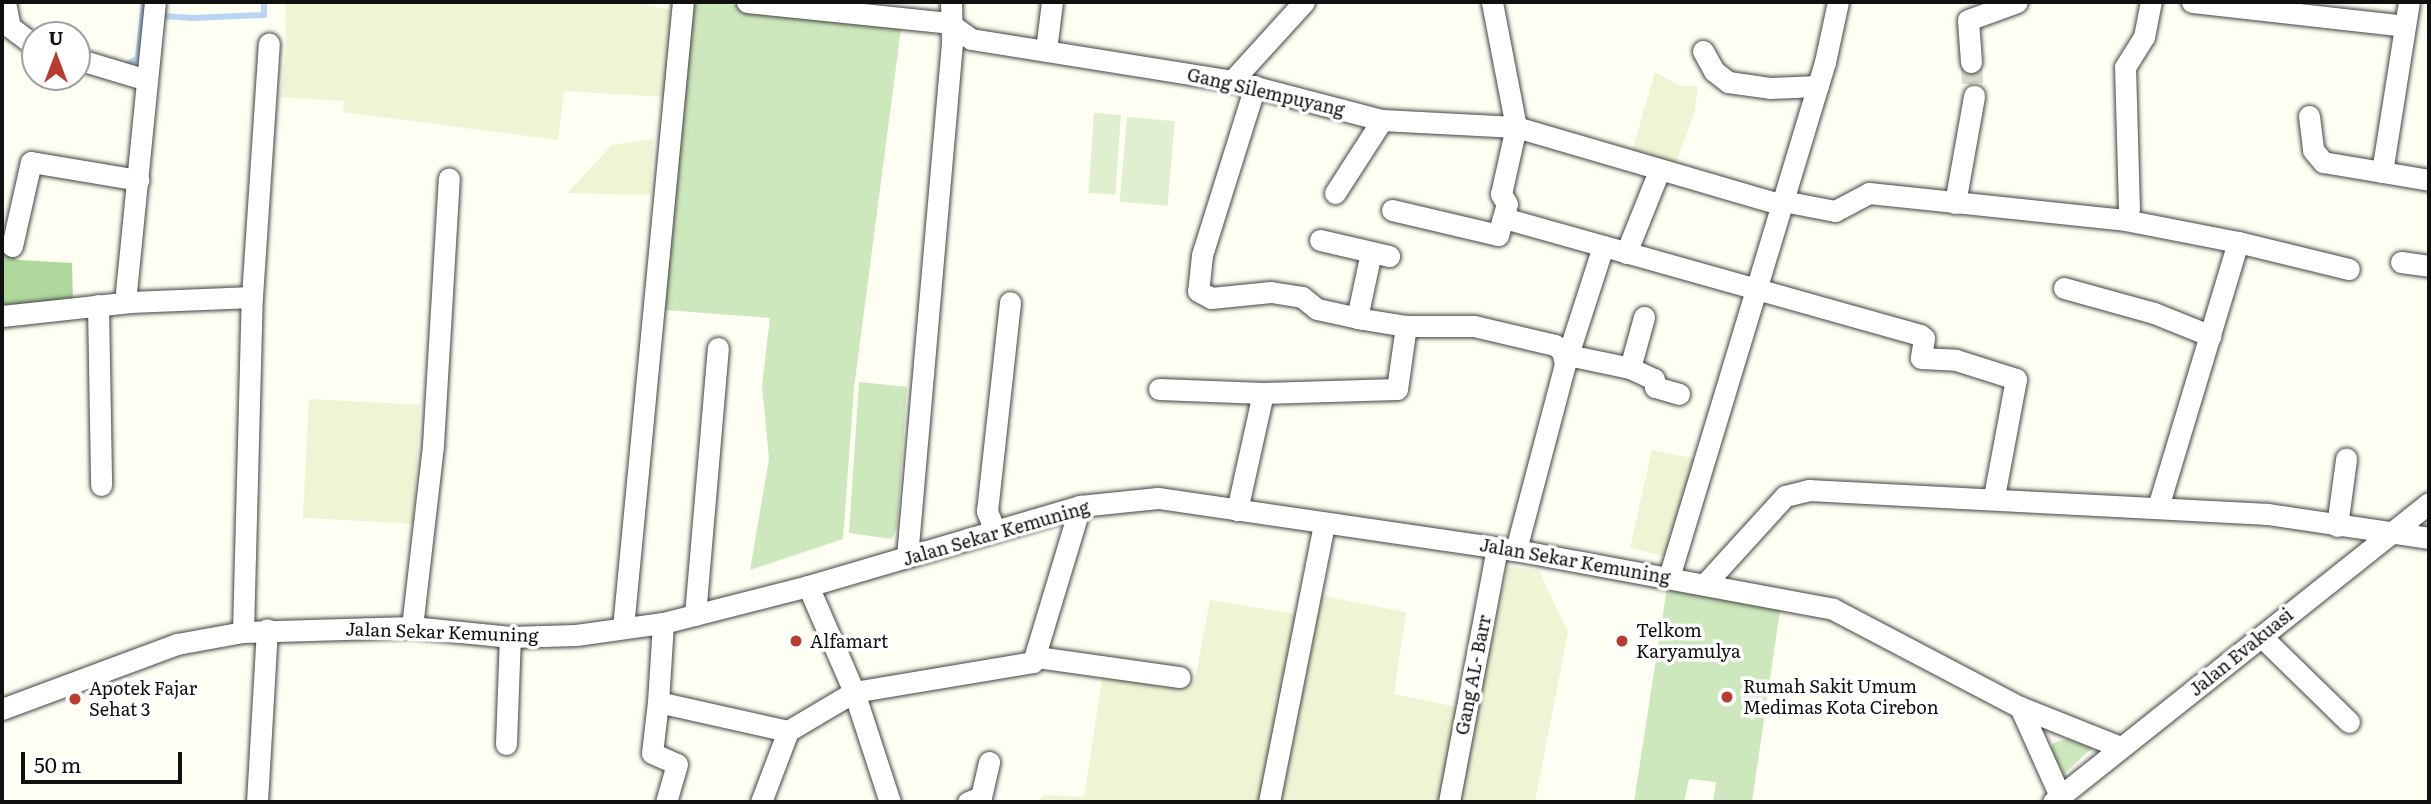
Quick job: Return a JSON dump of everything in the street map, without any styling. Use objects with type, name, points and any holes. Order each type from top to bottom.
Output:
[{"type":"street","points":[[5,2],[10,26],[21,35]]},
{"type":"street","points":[[126,292],[155,2]]},
{"type":"street","points":[[623,628],[683,2]]},
{"type":"street","name":"Gang Silempuyang","points":[[747,2],[949,23],[971,39],[1232,81],[1382,120],[1516,127],[1659,171],[1783,203],[1835,211],[1869,193],[2125,220],[2238,242],[2349,269]]},
{"type":"street","points":[[907,557],[952,43],[949,23],[951,2]]},
{"type":"street","points":[[1046,50],[1052,2]]},
{"type":"street","points":[[1232,81],[1304,2]]},
{"type":"street","points":[[1392,210],[1498,235],[1507,204],[1500,194],[1516,127],[1492,2]]},
{"type":"street","points":[[1669,577],[1818,86],[1839,2]]},
{"type":"street","points":[[1971,62],[1968,20],[2017,2]]},
{"type":"street","points":[[2129,209],[2125,67],[2144,37],[2151,2]]},
{"type":"street","points":[[2192,2],[2405,26]]},
{"type":"street","points":[[2382,172],[2409,2]]},
{"type":"street","points":[[243,632],[252,297],[269,44]]},
{"type":"street","points":[[1703,51],[1714,71],[1728,82],[1770,88],[1818,86]]},
{"type":"street","points":[[91,63],[147,80]]},
{"type":"street","points":[[1255,86],[1202,255],[1198,291],[1211,298],[1271,292],[1302,297],[1317,309],[1357,318],[1406,326],[1474,326],[1504,331],[1555,345],[1567,359],[1630,368],[1654,379],[1655,387],[1679,394]]},
{"type":"street","points":[[1955,203],[1975,96]]},
{"type":"street","points":[[2309,116],[2316,158],[2343,169],[2429,180]]},
{"type":"street","points":[[1335,193],[1382,120]]},
{"type":"street","points":[[12,246],[31,162],[138,180]]},
{"type":"street","points":[[1626,253],[1659,171]]},
{"type":"street","points":[[412,627],[433,445],[449,178]]},
{"type":"street","points":[[1504,218],[1543,225],[1603,246],[1756,291],[1822,304],[1920,335],[1924,338],[1922,358],[1956,360],[2017,379],[1994,496]]},
{"type":"street","points":[[1321,240],[1380,254],[1357,318]]},
{"type":"street","points":[[2158,507],[2238,242]]},
{"type":"street","name":"Gang AL- Barr","points":[[1449,802],[1507,549],[1603,246]]},
{"type":"street","points":[[2402,262],[2429,266]]},
{"type":"street","points":[[2064,288],[2154,313],[2211,336]]},
{"type":"street","points":[[2,317],[98,305],[252,297]]},
{"type":"street","points":[[995,531],[987,511],[1010,302]]},
{"type":"street","points":[[98,305],[101,485]]},
{"type":"street","points":[[1630,368],[1644,317]]},
{"type":"street","points":[[1158,388],[1263,393],[1397,389],[1406,326]]},
{"type":"street","points":[[695,615],[718,348]]},
{"type":"street","points":[[1237,510],[1263,393]]},
{"type":"street","points":[[2337,526],[2346,459]]},
{"type":"street","points":[[1704,585],[1785,496],[1796,492],[1994,496],[2267,514],[2429,538]]},
{"type":"street","name":"Jalan Sekar Kemuning","points":[[2,709],[177,644],[243,632],[267,629],[412,627],[510,637],[663,623],[808,586],[1080,506],[1157,499],[1507,549],[1833,609],[2020,707],[2120,747]]},
{"type":"street","name":"Jalan Evakuasi","points":[[2056,799],[2263,638],[2386,533],[2429,502]]},
{"type":"street","points":[[761,802],[788,731],[854,692],[1027,665],[1037,657],[1080,506]]},
{"type":"street","points":[[1269,802],[1324,523]]},
{"type":"street","points":[[808,586],[854,692],[890,802]]},
{"type":"street","points":[[663,623],[652,753],[677,764],[666,802]]},
{"type":"street","points":[[257,802],[267,629]]},
{"type":"street","points":[[506,744],[510,637]]},
{"type":"street","points":[[2263,638],[2349,722]]},
{"type":"street","points":[[1037,657],[1180,677]]},
{"type":"street","points":[[658,702],[788,731]]},
{"type":"street","points":[[2020,707],[2056,799]]},
{"type":"street","points":[[968,802],[981,797],[989,762]]},
{"type":"green space","points":[[285,2],[633,2],[671,10],[665,97],[564,91],[558,140],[343,112],[344,101],[280,97],[286,49]]},
{"type":"green space","points":[[690,2],[756,6],[901,29],[854,388],[843,539],[750,570],[769,459],[762,385],[770,318],[665,310]]},
{"type":"green space","points":[[1655,72],[1681,86],[1698,86],[1695,111],[1675,165],[1632,151]]},
{"type":"green space","points":[[1094,113],[1121,115],[1115,195],[1088,193]]},
{"type":"green space","points":[[1127,117],[1175,121],[1167,206],[1120,202]]},
{"type":"green space","points":[[654,139],[650,195],[567,193],[612,145]]},
{"type":"green space","points":[[2,248],[18,260],[72,263],[73,301],[2,305]]},
{"type":"green space","points":[[859,382],[907,387],[897,527],[892,539],[849,533]]},
{"type":"green space","points":[[309,399],[420,405],[414,524],[303,518]]},
{"type":"green space","points":[[1652,450],[1697,459],[1669,557],[1630,548]]},
{"type":"green space","points":[[1508,566],[1539,571],[1568,632],[1535,802],[1281,802],[1322,596],[1406,612],[1394,694],[1476,711]]},
{"type":"green space","name":"Rumah Sakit Umum Medimas Kota Cirebon","points":[[1668,581],[1781,604],[1752,802],[1713,802],[1716,782],[1689,779],[1684,802],[1634,802]]},
{"type":"green space","points":[[1210,600],[1300,615],[1261,802],[1037,802],[1045,795],[1084,797],[1103,674],[1186,686],[1195,680]]},
{"type":"green space","points":[[2067,739],[2092,748],[2064,774],[2051,749],[2053,743]]},
{"type":"waterway","points":[[126,65],[138,58],[144,2]]},
{"type":"waterway","points":[[164,11],[163,16],[192,18],[264,15],[264,2]]},
{"type":"tunnel","points":[[1971,62],[1974,96]]},
{"type":"place","name":"Alfamart","points":[[796,641]]},
{"type":"place","name":"Telkom Karyamulya","points":[[1622,641]]},
{"type":"place","name":"Rumah Sakit Umum Medimas Kota Cirebon","points":[[1727,697]]},
{"type":"place","name":"Apotek Fajar Sehat 3","points":[[75,699]]}]
